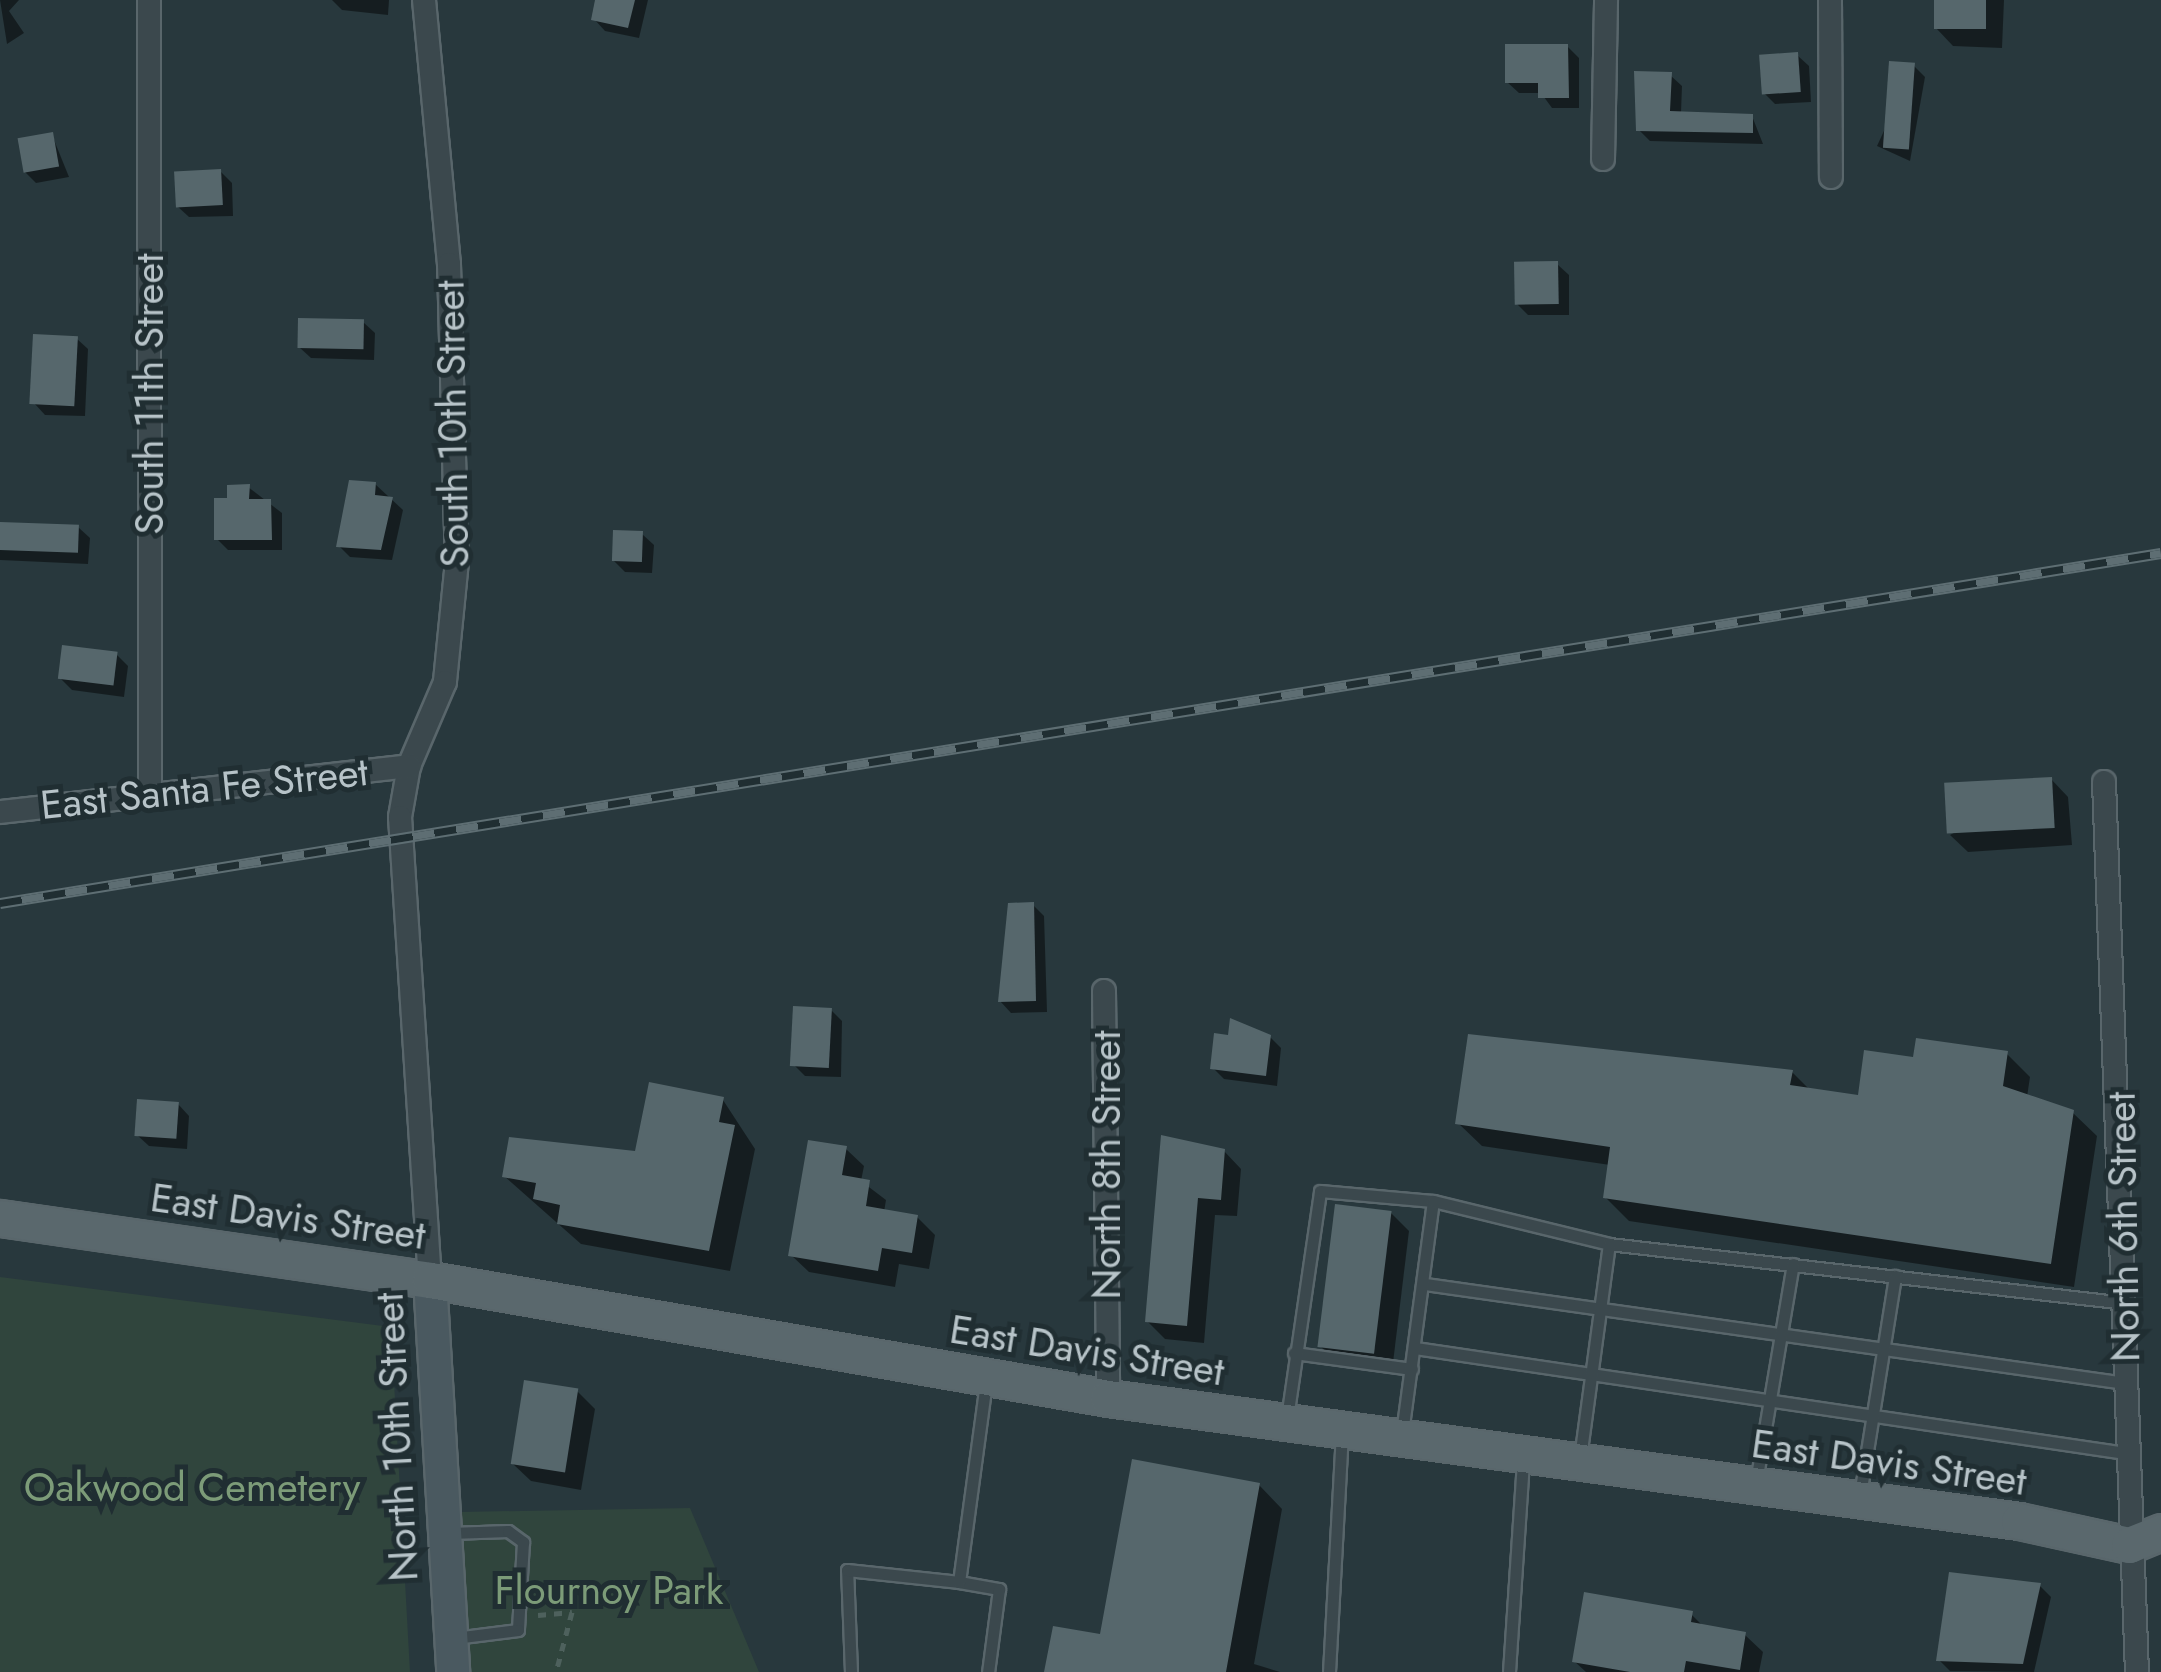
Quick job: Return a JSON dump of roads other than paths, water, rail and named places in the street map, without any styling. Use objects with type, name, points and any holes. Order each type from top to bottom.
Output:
[{"type":"main road","name":"East Davis Street","points":[[0,1218],[430,1280],[1108,1398],[2145,1538],[2161,1562]]},
{"type":"street","name":"South 11th Street","points":[[149,0],[150,788]]},
{"type":"street","name":"South 10th Street","points":[[399,839],[409,766],[445,682],[458,560],[449,264],[424,0]]},
{"type":"street","points":[[1603,158],[1606,0]]},
{"type":"street","points":[[1830,0],[1832,178]]},
{"type":"street","name":"East Santa Fe Street","points":[[0,812],[150,788],[409,766]]},
{"type":"street","name":"North 6th Street","points":[[2104,782],[2125,1302],[2125,1453],[2145,1538],[2137,1672]]},
{"type":"street","name":"North 10th Street","points":[[399,839],[452,1672]]},
{"type":"street","name":"North 8th Street","points":[[1104,991],[1108,1398]]},
{"type":"lane","points":[[1286,1422],[1320,1190],[1432,1201],[1609,1244],[2125,1302]]},
{"type":"lane","points":[[1402,1438],[1425,1284],[1432,1201]]},
{"type":"lane","points":[[1580,1462],[1609,1244]]},
{"type":"lane","points":[[1756,1486],[1792,1264]]},
{"type":"lane","points":[[1859,1500],[1895,1276]]},
{"type":"lane","points":[[1425,1284],[2125,1383]]},
{"type":"lane","points":[[1415,1348],[2125,1453]]},
{"type":"lane","points":[[1294,1353],[1412,1368]]},
{"type":"lane","points":[[959,1582],[987,1379]]},
{"type":"lane","points":[[1329,1672],[1342,1430]]},
{"type":"lane","points":[[1509,1672],[1523,1454]]},
{"type":"lane","points":[[445,1533],[516,1534],[525,1616],[511,1634],[450,1638]]},
{"type":"lane","points":[[851,1672],[847,1570],[999,1589],[988,1672]]},
{"type":"railway","points":[[0,903],[2161,553]]},
{"type":"park label","name":"Oakwood Cemetery","points":[[192,1487]]},
{"type":"park label","name":"Flournoy Park","points":[[609,1590]]}]
